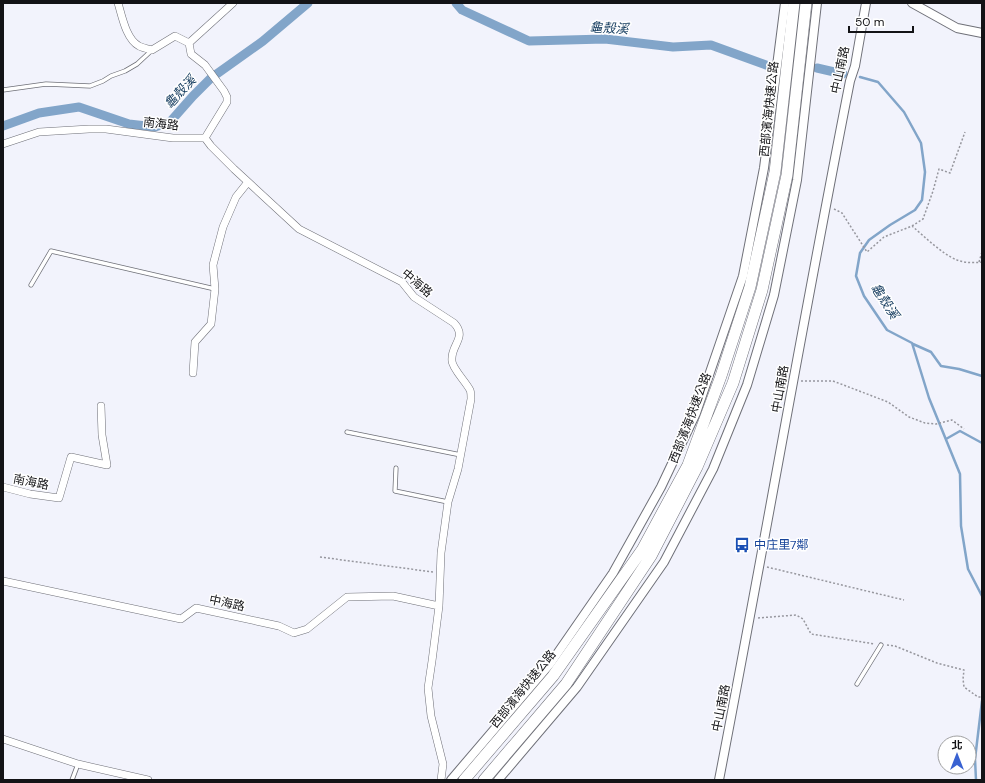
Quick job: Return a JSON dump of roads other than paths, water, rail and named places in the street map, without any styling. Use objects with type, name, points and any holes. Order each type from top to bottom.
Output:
[{"type":"highway","name":"西部濱海快速公路","points":[[464,780],[553,676],[642,550],[688,464],[721,376],[750,287],[775,172],[794,3]]},
{"type":"highway","name":"西部濱海快速公路","points":[[484,780],[566,684],[651,556],[697,467],[733,383],[762,290],[787,175],[806,3]]},
{"type":"street","points":[[118,3],[130,37],[138,46],[152,50],[175,36],[189,43]]},
{"type":"street","points":[[189,43],[233,3]]},
{"type":"street","points":[[451,780],[550,664],[613,573],[661,487],[696,414],[743,276],[764,168],[785,3]]},
{"type":"street","points":[[498,780],[577,686],[659,568],[715,462],[746,385],[774,295],[797,180],[817,3]]},
{"type":"street","name":"中山南路","points":[[719,780],[826,204],[850,81],[855,66],[866,3]]},
{"type":"street","points":[[912,3],[957,28],[982,33]]},
{"type":"street","points":[[189,43],[191,54],[205,65],[227,97],[227,102],[204,138]]},
{"type":"street","name":"南海路","points":[[3,144],[39,132],[89,129],[106,129],[173,138],[204,138]]},
{"type":"street","name":"中海路","points":[[204,138],[248,182],[299,229],[402,282],[414,297],[454,323],[458,328],[460,336],[451,362],[470,391],[471,399],[458,469],[448,502],[441,553],[439,606],[428,688],[431,716],[443,764],[441,780]]},
{"type":"street","points":[[193,373],[194,342],[210,324],[215,289],[213,265],[223,227],[236,197],[248,182]]},
{"type":"street","name":"南海路","points":[[3,487],[30,494],[59,498],[71,457],[108,465],[102,435],[101,406]]},
{"type":"street","name":"中海路","points":[[3,581],[181,619],[196,608],[279,626],[294,634],[307,629],[347,597],[393,596],[439,606]]},
{"type":"street","points":[[3,739],[78,764],[148,780]]},
{"type":"lane","points":[[3,90],[46,84],[90,86],[125,71],[137,64],[152,50]]},
{"type":"lane","points":[[31,286],[52,251],[215,289]]},
{"type":"lane","points":[[347,432],[461,455]]},
{"type":"lane","points":[[396,468],[395,491],[448,502]]},
{"type":"lane","points":[[857,684],[881,645]]},
{"type":"lane","points":[[72,780],[78,764]]},
{"type":"waterway","name":"龜殼溪","points":[[3,126],[39,113],[79,107],[129,124],[155,127],[170,122],[211,78],[263,41],[308,3]]},
{"type":"waterway","name":"龜殼溪","points":[[456,3],[462,10],[529,41],[605,39],[673,47],[711,45],[766,65]]},
{"type":"waterway","name":"龜殼溪","points":[[817,68],[843,74]]},
{"type":"waterway","name":"龜殼溪","points":[[860,77],[878,82],[904,112],[921,143],[925,172],[922,200],[915,210],[869,240],[860,253],[856,276],[864,296],[887,330],[912,343],[929,398],[960,474],[961,526],[968,569],[982,596]]},
{"type":"waterway","points":[[913,344],[931,352],[941,366],[959,369],[982,376]]},
{"type":"waterway","points":[[946,439],[960,431],[982,443]]},
{"type":"waterway","name":"龜殼溪","points":[[976,780],[975,759],[982,701]]},
{"type":"place","name":"中庄里7鄰","points":[[742,545]]}]
